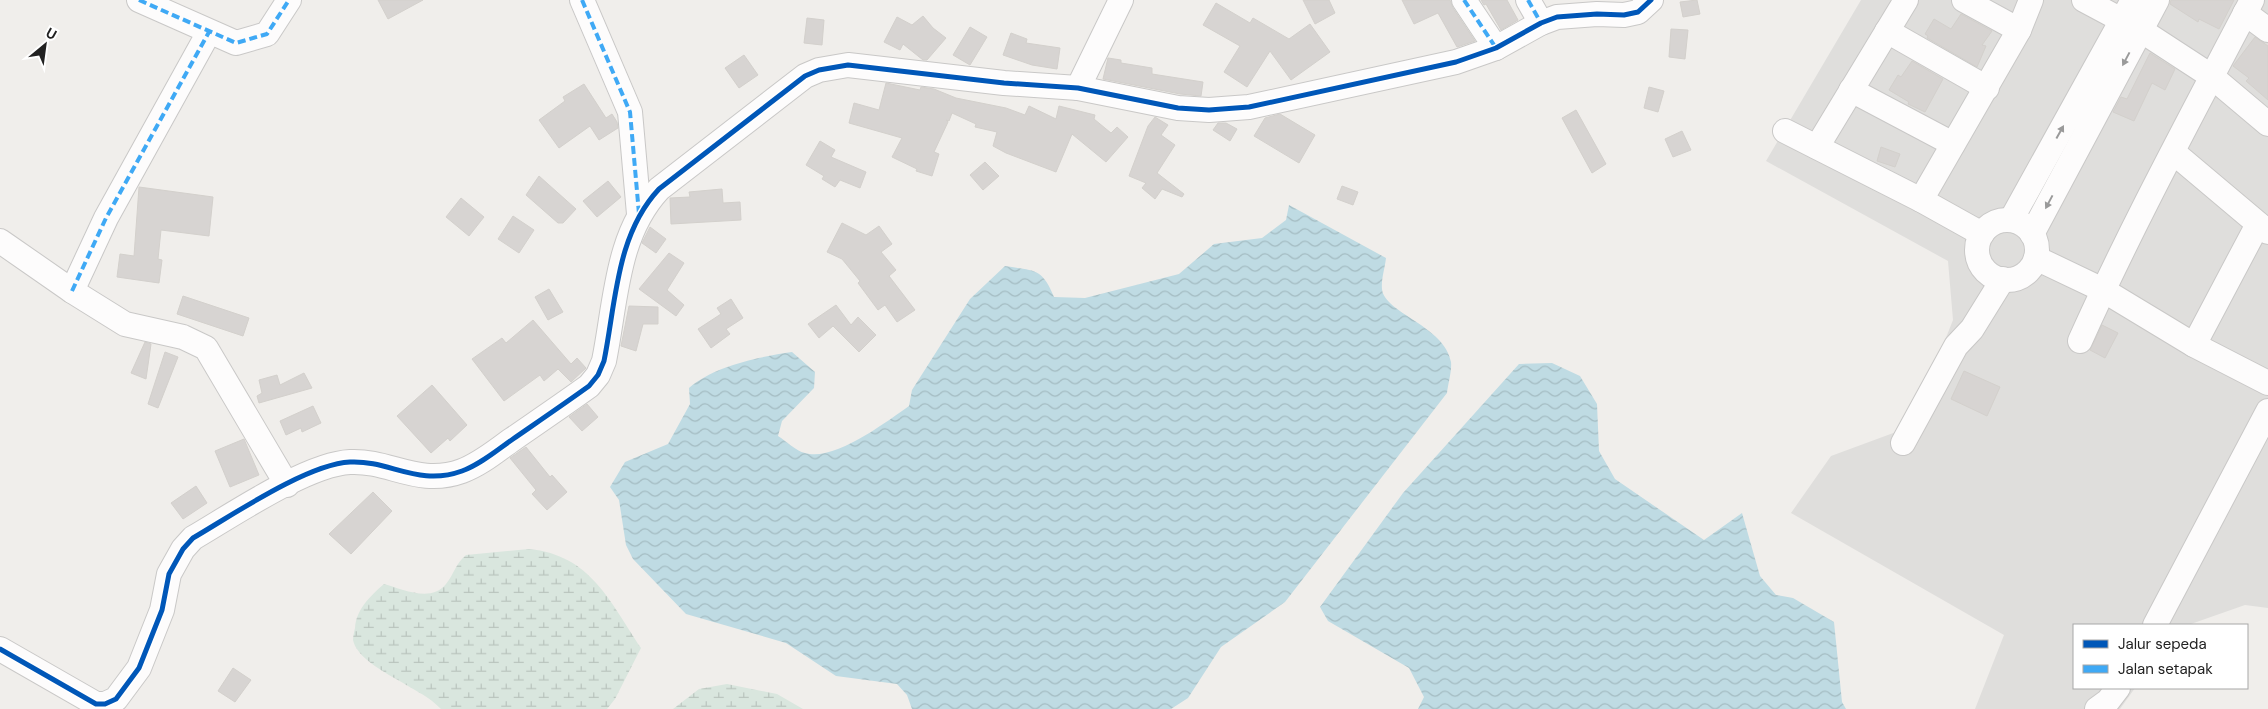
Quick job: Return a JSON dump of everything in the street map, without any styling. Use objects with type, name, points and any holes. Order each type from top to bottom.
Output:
[{"type":"street","points":[[139,0],[236,43],[267,34],[289,0]]},
{"type":"street","points":[[582,0],[630,112],[639,214]]},
{"type":"street","points":[[1078,88],[1121,0]]},
{"type":"street","points":[[1464,0],[1496,48]]},
{"type":"street","points":[[1528,0],[1541,23]]},
{"type":"street","points":[[0,649],[96,704],[105,704],[116,699],[139,668],[162,610],[169,574],[183,549],[193,538],[305,475],[349,462],[366,463],[426,477],[461,471],[489,456],[588,386],[598,375],[604,361],[621,263],[639,214],[659,189],[805,76],[819,70],[848,65],[1013,84],[1078,88],[1178,108],[1229,110],[1456,62],[1496,48],[1541,23],[1574,15],[1624,15],[1638,12],[1651,0]]},
{"type":"street","points":[[1817,147],[1906,0]]},
{"type":"street","points":[[1964,0],[2019,30]]},
{"type":"street","points":[[1921,200],[2019,30],[2031,0]]},
{"type":"street","points":[[2084,0],[2132,17],[2211,76],[2268,124]]},
{"type":"street","points":[[2011,220],[2132,17],[2157,0]]},
{"type":"street","points":[[2080,341],[2103,290],[2248,7],[2268,30]]},
{"type":"street","points":[[2032,234],[2132,17]]},
{"type":"street","points":[[1887,31],[1987,88]]},
{"type":"street","points":[[72,291],[106,218],[209,32]]},
{"type":"street","points":[[1851,90],[1953,144]]},
{"type":"street","points":[[1785,131],[1921,200],[1982,234]]},
{"type":"street","points":[[2173,152],[2263,228],[2194,345]]},
{"type":"street","points":[[2011,220],[2019,222],[2032,234],[2037,250],[2032,266],[2019,277],[1995,276],[1978,258],[1978,241],[1982,234],[1994,222],[2011,220]]},
{"type":"street","points":[[0,242],[72,291],[126,324],[183,337],[206,348],[287,485]]},
{"type":"street","points":[[2036,258],[2103,290],[2194,345],[2268,383]]},
{"type":"street","points":[[1903,443],[1956,346],[1972,328],[1995,276]]},
{"type":"street","points":[[2156,624],[2268,411]]},
{"type":"street","points":[[2097,709],[2108,701],[2117,689]]},
{"type":"shaded area","points":[[1861,0],[2268,0],[2268,608],[2245,605],[2191,624],[2073,624],[2073,689],[2134,689],[2120,709],[1975,709],[2004,635],[1791,513],[1831,456],[1896,432],[1928,383],[1953,320],[1948,261],[1766,161]]},
{"type":"green space","points":[[529,549],[550,553],[584,571],[608,598],[641,648],[615,699],[607,709],[441,709],[420,693],[378,668],[358,650],[353,640],[358,615],[369,598],[384,584],[416,593],[433,593],[440,590],[446,584],[466,555]]},
{"type":"green space","points":[[727,684],[777,694],[803,709],[673,709],[699,689]]},
{"type":"water","points":[[1289,205],[1386,258],[1382,285],[1385,298],[1427,329],[1446,350],[1451,362],[1447,393],[1285,602],[1221,647],[1188,698],[1171,709],[912,709],[907,695],[897,684],[836,676],[786,643],[686,614],[633,559],[626,545],[619,500],[610,487],[625,462],[668,444],[690,404],[689,388],[699,380],[724,368],[792,352],[815,372],[814,388],[782,421],[778,436],[805,453],[830,452],[859,439],[909,406],[912,390],[970,299],[1005,266],[1030,270],[1041,275],[1050,287],[1054,297],[1085,298],[1179,274],[1214,244],[1262,238],[1286,220]]},
{"type":"water","points":[[1552,363],[1580,376],[1597,404],[1599,451],[1615,479],[1704,540],[1742,513],[1760,576],[1776,595],[1793,598],[1834,622],[1842,702],[1846,709],[1418,709],[1424,697],[1409,668],[1328,621],[1320,607],[1403,493],[1519,364]]},
{"type":"building","points":[[378,0],[423,0],[388,19]]},
{"type":"building","points":[[1303,0],[1329,0],[1335,13],[1315,24]]},
{"type":"building","points":[[1402,0],[1450,0],[1453,8],[1475,41],[1457,47],[1438,13],[1414,24]]},
{"type":"building","points":[[1481,0],[1507,0],[1518,20],[1501,30],[1486,4],[1484,5]]},
{"type":"building","points":[[1697,0],[1700,14],[1683,17],[1680,2]]},
{"type":"building","points":[[2171,0],[2234,0],[2219,29],[2199,19],[2198,22],[2170,4]]},
{"type":"building","points":[[1216,3],[1250,23],[1253,18],[1289,39],[1310,24],[1330,52],[1291,80],[1270,51],[1247,87],[1224,72],[1240,46],[1203,25]]},
{"type":"building","points":[[1961,14],[1992,31],[1982,45],[1986,46],[1977,67],[1927,38],[1928,36],[1925,34],[1934,19],[1951,29]]},
{"type":"building","points":[[923,16],[933,28],[946,38],[927,60],[923,60],[903,44],[900,50],[884,42],[897,17],[912,25]]},
{"type":"building","points":[[807,18],[824,20],[822,45],[804,43]]},
{"type":"building","points":[[970,27],[987,37],[970,65],[953,55]]},
{"type":"building","points":[[1671,29],[1688,30],[1685,59],[1669,57]]},
{"type":"building","points":[[1011,33],[1027,39],[1026,43],[1060,48],[1057,69],[1032,65],[1003,55]]},
{"type":"building","points":[[2255,37],[2268,46],[2268,100],[2246,81],[2249,78],[2233,66]]},
{"type":"building","points":[[2150,53],[2175,69],[2165,90],[2152,83],[2134,121],[2113,112],[2121,97],[2127,99]]},
{"type":"building","points":[[744,55],[758,75],[739,88],[725,68]]},
{"type":"building","points":[[1108,58],[1121,60],[1121,63],[1152,68],[1152,74],[1203,82],[1201,96],[1180,94],[1103,79]]},
{"type":"building","points":[[1912,61],[1943,79],[1925,112],[1908,104],[1909,102],[1889,90],[1898,75],[1901,77]]},
{"type":"building","points":[[886,83],[920,90],[921,87],[934,89],[956,98],[1006,108],[1025,115],[1029,106],[1056,119],[1059,106],[1095,115],[1094,119],[1111,133],[1117,127],[1128,137],[1106,162],[1072,134],[1056,172],[1006,153],[993,146],[997,132],[975,127],[976,124],[952,113],[949,121],[946,120],[948,122],[934,152],[939,154],[932,176],[916,171],[917,169],[892,157],[902,138],[849,123],[854,103],[879,110]]},
{"type":"building","points":[[584,84],[606,118],[612,114],[618,128],[599,140],[590,126],[559,148],[539,120],[565,101],[563,97]]},
{"type":"building","points":[[1649,87],[1664,91],[1658,112],[1644,108]]},
{"type":"building","points":[[1576,110],[1606,164],[1592,173],[1562,118]]},
{"type":"building","points":[[1280,114],[1315,135],[1299,163],[1254,136],[1265,118]]},
{"type":"building","points":[[1155,117],[1168,125],[1161,135],[1175,145],[1157,173],[1184,194],[1182,197],[1162,189],[1155,199],[1142,188],[1146,183],[1129,176],[1148,126]]},
{"type":"building","points":[[1218,123],[1226,123],[1237,129],[1230,141],[1213,130]]},
{"type":"building","points":[[1682,131],[1691,150],[1673,157],[1665,139]]},
{"type":"building","points":[[820,141],[835,150],[831,157],[866,172],[860,188],[840,180],[835,187],[822,179],[824,176],[806,165]]},
{"type":"building","points":[[1881,147],[1900,154],[1895,167],[1877,161]]},
{"type":"building","points":[[985,162],[999,176],[983,190],[970,175]]},
{"type":"building","points":[[539,176],[576,209],[563,223],[558,223],[526,195]]},
{"type":"building","points":[[608,181],[621,197],[597,217],[583,201]]},
{"type":"building","points":[[1342,186],[1358,192],[1353,205],[1337,199]]},
{"type":"building","points":[[139,187],[213,197],[209,236],[161,230],[158,259],[162,260],[159,283],[117,277],[120,254],[134,256]]},
{"type":"building","points":[[722,189],[723,203],[740,202],[741,220],[671,224],[670,198],[690,197],[689,192]]},
{"type":"building","points":[[461,198],[484,217],[469,236],[446,217]]},
{"type":"building","points":[[513,216],[534,230],[519,253],[498,239]]},
{"type":"building","points":[[842,223],[866,235],[879,226],[892,244],[881,252],[896,270],[889,276],[915,310],[897,322],[885,305],[878,310],[858,283],[860,281],[842,259],[827,252]]},
{"type":"building","points":[[650,227],[666,239],[656,253],[642,243]]},
{"type":"building","points":[[669,253],[684,263],[667,290],[684,305],[676,316],[639,289]]},
{"type":"building","points":[[549,289],[563,312],[548,320],[535,297]]},
{"type":"building","points":[[183,296],[249,318],[243,336],[177,314]]},
{"type":"building","points":[[731,299],[743,318],[726,329],[730,334],[711,348],[698,329],[721,314],[717,308]]},
{"type":"building","points":[[836,305],[851,325],[858,317],[876,335],[859,352],[833,326],[819,338],[808,324]]},
{"type":"building","points":[[629,306],[658,307],[658,324],[643,324],[636,351],[621,346]]},
{"type":"building","points":[[533,320],[571,364],[577,358],[586,368],[571,382],[558,369],[544,381],[540,375],[504,401],[472,359],[502,338],[506,343]]},
{"type":"building","points":[[2102,325],[2118,333],[2105,358],[2090,350]]},
{"type":"building","points":[[145,342],[151,344],[146,379],[131,373]]},
{"type":"building","points":[[165,352],[178,357],[158,408],[148,404]]},
{"type":"building","points":[[1964,371],[2000,387],[1987,416],[1951,399]]},
{"type":"building","points":[[304,373],[312,388],[259,403],[257,396],[262,393],[259,380],[277,375],[280,385]]},
{"type":"building","points":[[432,385],[467,425],[450,441],[448,438],[431,453],[397,416]]},
{"type":"building","points":[[587,404],[598,417],[582,431],[569,417]]},
{"type":"building","points":[[313,406],[321,423],[302,432],[301,428],[286,435],[280,421]]},
{"type":"building","points":[[244,439],[259,475],[230,487],[215,451]]},
{"type":"building","points":[[526,447],[550,477],[552,475],[567,492],[547,510],[532,494],[536,490],[510,458]]},
{"type":"building","points":[[196,486],[207,503],[183,519],[171,503]]},
{"type":"building","points":[[373,492],[392,511],[351,554],[329,534]]},
{"type":"building","points":[[233,668],[251,680],[235,702],[218,691]]},
{"type":"marked path","points":[[139,0],[236,43],[267,34],[289,0]]},
{"type":"marked path","points":[[582,0],[630,112],[639,214]]},
{"type":"marked path","points":[[1464,0],[1496,48]]},
{"type":"marked path","points":[[1528,0],[1541,23]]},
{"type":"marked path","points":[[72,291],[106,218],[209,32]]},
{"type":"cycle path","points":[[0,649],[96,704],[105,704],[116,699],[139,668],[162,610],[169,574],[183,549],[193,538],[270,492],[291,481],[332,465],[364,462],[418,475],[432,476],[462,471],[476,465],[580,393],[598,375],[604,361],[620,270],[634,227],[645,207],[659,189],[805,76],[819,70],[848,65],[1004,83],[1078,88],[1178,108],[1209,110],[1249,107],[1456,62],[1496,48],[1541,23],[1557,17],[1597,14],[1624,15],[1638,12],[1651,0]]}]
